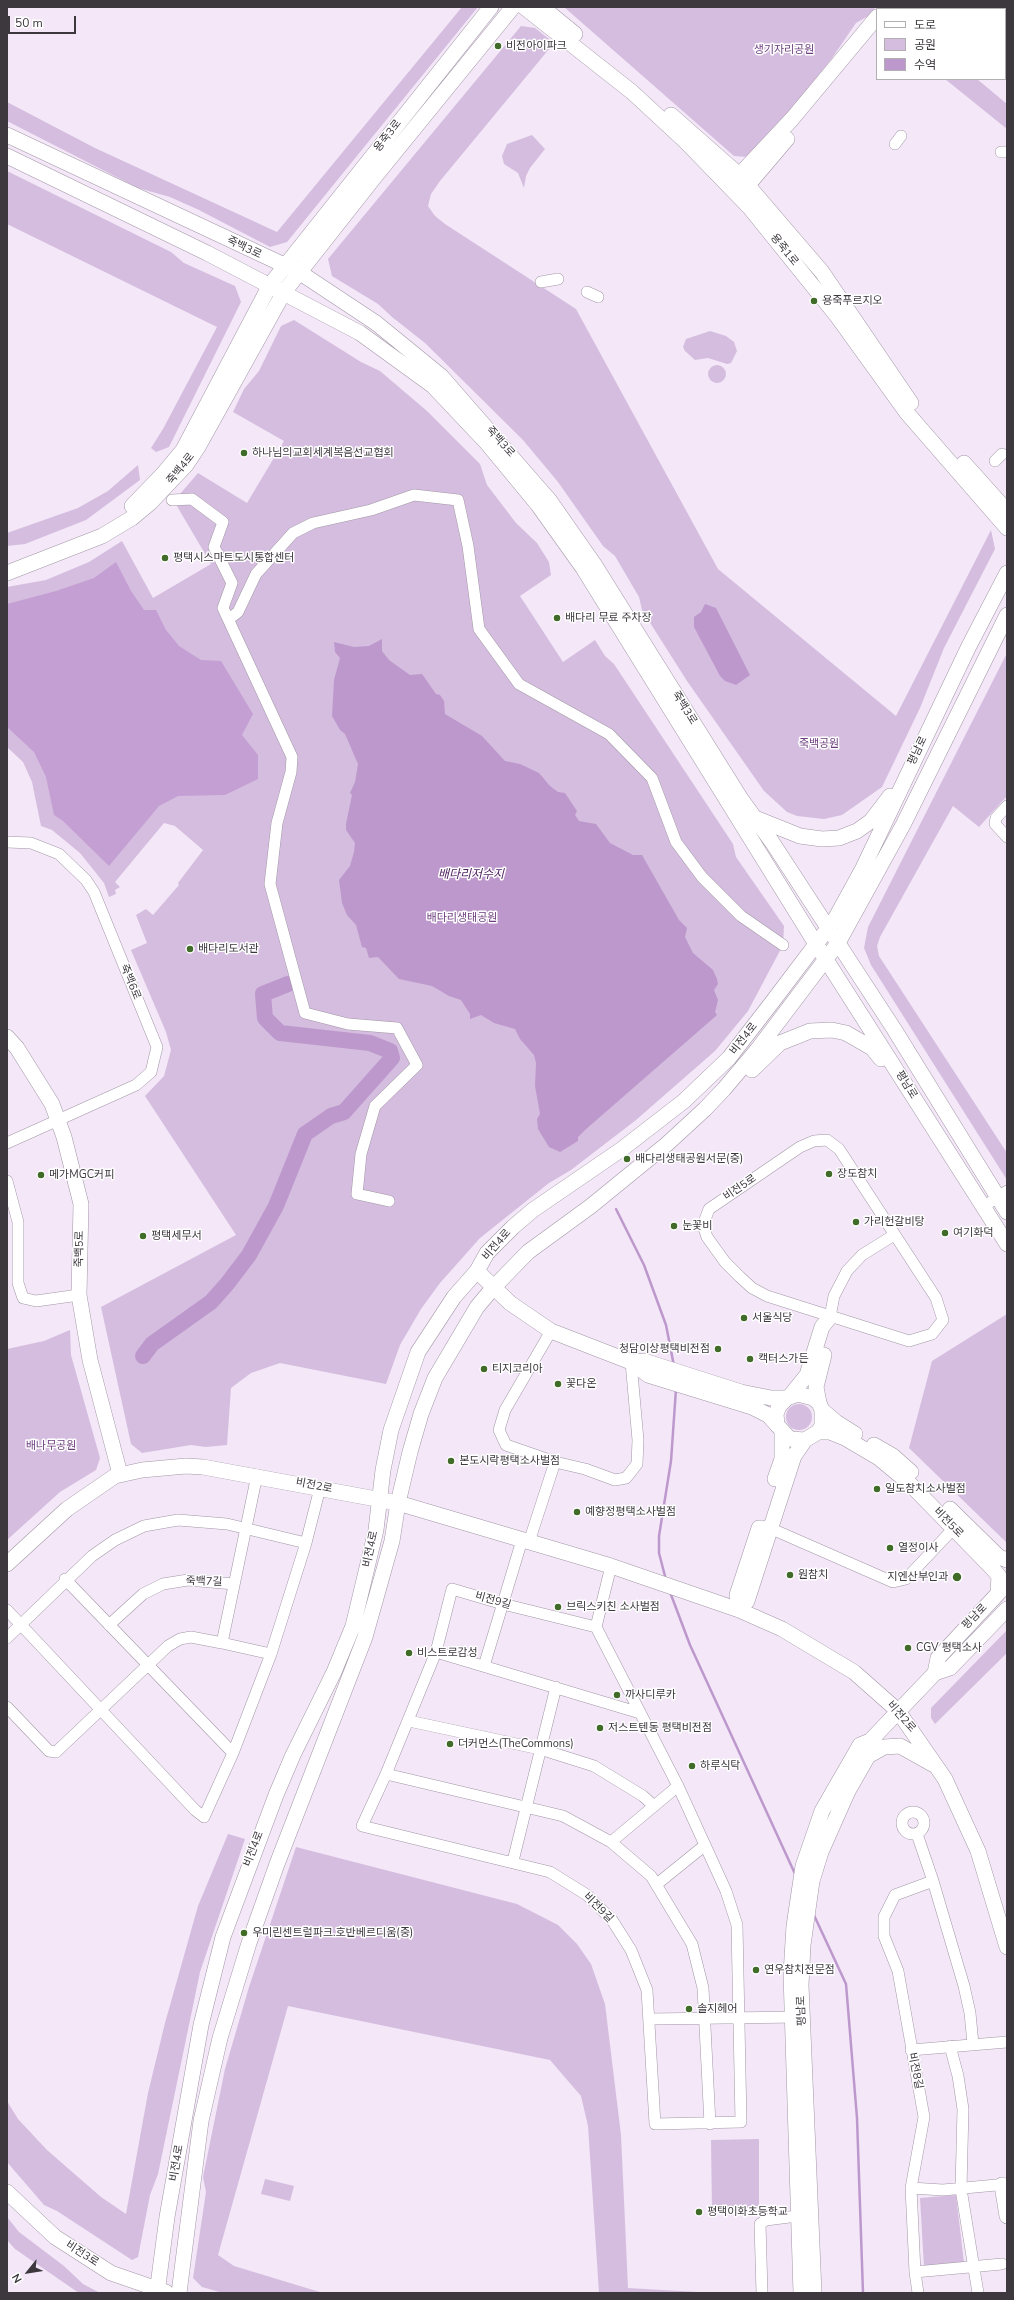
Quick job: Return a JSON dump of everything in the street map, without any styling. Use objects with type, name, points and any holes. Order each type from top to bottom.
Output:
[{"type":"street","name":"용죽3로","points":[[270,285],[491,7]]},
{"type":"street","name":"죽백4로","points":[[7,573],[102,536],[132,518],[165,489],[186,465],[198,447],[284,292],[514,7]]},
{"type":"street","name":"용죽1로","points":[[524,7],[632,92],[686,142],[738,186],[837,316],[907,413],[1007,528]]},
{"type":"street","points":[[542,7],[698,138],[738,186],[822,272],[914,407],[1007,511]]},
{"type":"street","points":[[738,186],[876,17]]},
{"type":"street","points":[[738,186],[876,33]]},
{"type":"street","name":"죽백3로","points":[[7,135],[299,272],[376,323],[440,376],[550,501],[594,564],[754,818],[828,928]]},
{"type":"street","name":"죽백3로","points":[[7,156],[270,285],[360,332],[433,386],[486,442],[538,505],[583,568],[816,944]]},
{"type":"street","points":[[540,282],[558,279]]},
{"type":"street","name":"죽백4로","points":[[7,564],[64,543],[99,528],[128,509],[164,474],[183,450],[270,285]]},
{"type":"street","points":[[587,292],[598,297]]},
{"type":"street","points":[[229,619],[238,612],[256,574],[293,533],[313,523],[371,510],[414,496],[458,500],[468,546],[479,629],[519,684],[609,734],[652,778],[676,842],[702,877],[742,916],[783,945]]},
{"type":"street","points":[[172,500],[192,499],[223,522],[214,547],[232,583],[223,608],[292,757],[291,772],[277,823],[270,884],[305,1013],[348,1024],[397,1028],[417,1065],[375,1106],[361,1154],[357,1194],[389,1201]]},
{"type":"street","name":"평남로","points":[[1007,573],[969,646],[863,868],[828,928],[816,944],[1007,1244]]},
{"type":"street","name":"평남로","points":[[838,943],[903,825],[1007,614]]},
{"type":"street","points":[[754,818],[800,836],[822,839],[839,838],[857,831],[871,821],[907,775]]},
{"type":"street","points":[[1007,806],[996,818],[995,824],[1007,837]]},
{"type":"street","name":"죽백6로","points":[[7,842],[31,843],[59,854],[86,880],[94,892],[157,1047],[151,1072],[136,1085],[7,1143]]},
{"type":"street","name":"평남로","points":[[828,928],[1002,1194],[1007,1212]]},
{"type":"street","name":"비전4로","points":[[179,2293],[201,2121],[220,2038],[249,1943],[277,1864],[365,1637],[392,1541],[398,1503],[421,1414],[435,1378],[477,1307],[493,1288],[528,1252],[591,1206],[667,1144],[704,1110],[757,1050],[838,943]]},
{"type":"street","name":"비전4로","points":[[162,2292],[168,2217],[201,2025],[223,1937],[241,1883],[278,1788],[344,1649],[361,1598],[376,1530],[391,1430],[418,1352],[450,1302],[477,1271],[487,1253],[513,1227],[533,1210],[622,1149],[706,1081],[729,1058],[816,944]]},
{"type":"street","points":[[704,1110],[726,1098],[770,1051],[780,1043],[810,1031],[832,1030],[846,1034],[872,1048],[917,1116],[940,1138]]},
{"type":"street","name":"죽백5로","points":[[7,1038],[17,1048],[52,1104],[81,1204],[80,1295],[90,1360],[120,1474]]},
{"type":"street","name":"비전5로","points":[[827,1140],[839,1149],[936,1298],[943,1320],[932,1334],[909,1341],[830,1317],[767,1296],[752,1288],[740,1277],[707,1237],[703,1225],[709,1209],[800,1147],[814,1141],[827,1140]]},
{"type":"street","points":[[7,1181],[18,1222],[18,1283],[23,1298],[36,1301],[80,1295]]},
{"type":"street","points":[[983,1207],[1002,1194]]},
{"type":"street","points":[[765,1526],[794,1456],[805,1440],[818,1432],[823,1418],[816,1387],[818,1372],[830,1334],[830,1317],[834,1296],[847,1270],[862,1256],[894,1235]]},
{"type":"street","points":[[477,1271],[510,1303],[551,1331],[649,1369],[684,1380],[752,1407],[768,1415],[790,1439],[805,1440]]},
{"type":"street","points":[[739,1610],[747,1601],[782,1459],[780,1429],[776,1414],[779,1406],[807,1375],[822,1327],[830,1317]]},
{"type":"street","points":[[551,1331],[505,1410],[499,1430],[506,1445],[555,1462],[585,1469],[615,1480],[626,1478],[637,1464],[638,1440],[631,1362]]},
{"type":"street","points":[[684,1380],[771,1398],[806,1394],[820,1407]]},
{"type":"street","name":"비전5로","points":[[820,1407],[836,1422],[893,1456],[999,1557],[1007,1560]]},
{"type":"street","name":"비전5로","points":[[818,1432],[830,1432],[846,1438],[879,1458],[909,1483],[999,1576],[1003,1588]]},
{"type":"street","points":[[484,1666],[503,1604],[555,1462]]},
{"type":"street","name":"비전2로","points":[[7,1564],[67,1509],[120,1474],[186,1466],[216,1468],[398,1503],[611,1566],[739,1610],[782,1629],[854,1672],[898,1711],[945,1779],[978,1851],[1007,1947]]},
{"type":"street","points":[[234,1584],[244,1527],[256,1475]]},
{"type":"street","points":[[7,1610],[204,1817],[233,1753],[271,1654],[306,1542],[320,1488]]},
{"type":"street","points":[[7,1638],[65,1579],[92,1556],[115,1540],[144,1526],[178,1520],[227,1524],[306,1542]]},
{"type":"street","points":[[765,1526],[892,1582],[906,1579],[954,1528]]},
{"type":"street","points":[[596,1627],[611,1566]]},
{"type":"street","points":[[65,1579],[233,1753]]},
{"type":"street","name":"죽백7길","points":[[110,1625],[143,1594],[163,1584],[188,1580],[234,1584],[222,1643]]},
{"type":"street","name":"평남로","points":[[935,1673],[938,1658],[1003,1588]]},
{"type":"street","name":"비전9길","points":[[452,1589],[503,1604],[596,1627],[678,1786],[704,1846],[726,1891],[737,1925],[741,2122],[710,2124],[655,2124],[647,1990],[631,1950],[612,1920],[587,1895],[550,1872],[513,1861],[362,1826],[409,1721],[436,1652],[452,1589]]},
{"type":"street","name":"평남로","points":[[797,2017],[801,1985],[803,1945],[812,1881],[821,1852],[835,1819],[869,1748],[898,1711],[935,1673],[950,1668],[1007,1609]]},
{"type":"street","points":[[7,1707],[49,1751],[56,1752],[168,1646],[180,1639],[191,1637],[271,1654]]},
{"type":"street","points":[[436,1652],[640,1713]]},
{"type":"street","points":[[513,1861],[525,1806],[556,1687]]},
{"type":"street","points":[[409,1721],[540,1749],[594,1766],[643,1796],[654,1806]]},
{"type":"street","name":"평남로","points":[[814,2293],[804,2215],[797,2017],[791,1974],[794,1926],[803,1866],[822,1811],[835,1785],[860,1746],[869,1748]]},
{"type":"street","points":[[869,1748],[900,1746],[912,1751],[938,1767]]},
{"type":"street","points":[[386,1774],[563,1816],[611,1842],[651,1876],[692,1944],[703,1988],[710,2124]]},
{"type":"street","points":[[611,1842],[678,1786]]},
{"type":"street","points":[[917,1834],[933,1881],[964,1986],[970,2013],[973,2044]]},
{"type":"street","points":[[656,1884],[704,1846]]},
{"type":"street","name":"비전8길","points":[[918,2293],[915,2272],[911,2188],[924,2117],[898,1971],[884,1936],[884,1917],[895,1895],[933,1881]]},
{"type":"street","points":[[649,2019],[704,2017],[797,2017]]},
{"type":"street","points":[[911,2050],[1007,2042]]},
{"type":"street","points":[[950,2046],[958,2076],[963,2108],[960,2189],[972,2268],[978,2293]]},
{"type":"street","points":[[911,2188],[960,2189],[1004,2185],[1007,2216]]},
{"type":"street","name":"비전3로","points":[[7,2192],[55,2238],[111,2273],[162,2292]]},
{"type":"street","points":[[762,2293],[760,2224],[766,2220],[804,2215],[801,2293]]},
{"type":"street","points":[[915,2272],[972,2268],[1002,2264]]},
{"type":"green space","points":[[462,7],[478,7],[287,242],[270,247],[199,210],[170,197],[138,188],[7,121],[7,102],[95,148],[277,232]]},
{"type":"green space","name":"생기자리공원","points":[[564,7],[876,7],[868,16],[856,23],[832,58],[795,105],[748,157],[734,156]]},
{"type":"green space","name":"죽백공원","points":[[521,26],[535,28],[554,43],[440,181],[431,194],[428,206],[435,216],[445,224],[576,309],[718,569],[896,716],[991,530],[995,549],[944,648],[920,708],[882,787],[842,815],[824,819],[797,816],[787,812],[764,791],[687,681],[642,610],[639,597],[615,556],[603,546],[558,482],[523,440],[425,343],[378,304],[332,276],[328,259]]},
{"type":"green space","points":[[946,80],[978,80],[1007,104],[1007,129]]},
{"type":"green space","points":[[532,135],[545,149],[530,168],[526,176],[524,188],[518,173],[504,164],[502,156],[507,144]]},
{"type":"green space","points":[[7,171],[171,252],[184,263],[235,286],[241,302],[169,447],[156,452],[151,448],[163,429],[217,327],[7,224]]},
{"type":"green space","name":"배다리생태공원","points":[[294,320],[361,362],[380,371],[427,411],[480,464],[487,485],[516,523],[537,543],[549,562],[551,575],[520,596],[563,662],[595,640],[605,656],[614,664],[733,844],[736,857],[784,926],[783,945],[748,1011],[715,1051],[636,1120],[571,1170],[549,1183],[480,1238],[440,1283],[421,1309],[400,1345],[386,1384],[280,1363],[251,1373],[231,1388],[227,1445],[206,1447],[191,1445],[142,1453],[131,1444],[101,1307],[236,1235],[145,1096],[164,1076],[171,1050],[166,1032],[131,950],[147,943],[136,915],[146,909],[153,915],[179,885],[178,883],[203,850],[175,826],[164,823],[115,882],[120,887],[115,890],[116,894],[109,897],[104,883],[80,853],[52,830],[41,826],[32,782],[23,762],[7,747],[7,587],[46,580],[89,562],[122,541],[153,598],[211,564],[174,501],[198,473],[247,503],[284,441],[233,412],[244,389],[259,371],[281,326]]},
{"type":"green space","points":[[710,331],[726,336],[734,342],[737,351],[731,363],[727,364],[708,358],[695,360],[685,351],[683,347],[686,339]]},
{"type":"green space","points":[[717,365],[723,368],[726,374],[723,380],[717,383],[711,380],[708,374],[711,368]]},
{"type":"green space","points":[[138,465],[140,480],[86,520],[25,544],[7,546],[7,533],[78,508],[108,491]]},
{"type":"green space","points":[[1007,653],[1007,796],[979,827],[953,806],[880,937],[877,946],[879,956],[1007,1153],[1007,1180],[871,965],[864,948],[868,927]]},
{"type":"green space","points":[[1007,1314],[1007,1543],[909,1448],[932,1361]]},
{"type":"green space","name":"배나무공원","points":[[70,1330],[71,1355],[100,1458],[96,1470],[60,1492],[7,1540],[7,1349],[44,1341]]},
{"type":"green space","points":[[799,1404],[808,1408],[812,1417],[808,1426],[799,1430],[790,1426],[786,1417],[790,1408]]},
{"type":"green space","points":[[1007,1630],[1007,1653],[935,1724],[931,1718],[931,1708]]},
{"type":"green space","points":[[228,1834],[245,1839],[200,1972],[158,2174],[150,2195],[138,2257],[132,2260],[57,2211],[44,2205],[7,2162],[7,2101],[18,2119],[47,2150],[101,2197],[126,2214],[148,2093],[165,2023],[198,1906]]},
{"type":"green space","points":[[296,1847],[517,1904],[558,1925],[577,1944],[591,1964],[605,2004],[621,2135],[628,2288],[714,2293],[599,2293],[588,2126],[581,2096],[550,2060],[288,2006],[218,2255],[234,2266],[323,2293],[223,2293],[202,2287],[193,2278],[206,2192],[203,2177],[225,2069],[249,1987]]},
{"type":"green space","points":[[759,2139],[759,2207],[712,2210],[711,2140]]},
{"type":"green space","points":[[265,2179],[294,2186],[290,2201],[261,2194]]},
{"type":"green space","points":[[956,2195],[964,2263],[924,2267],[920,2198]]},
{"type":"green space","points":[[7,2217],[19,2232],[64,2266],[83,2284],[100,2293],[79,2293],[15,2249],[7,2240]]},
{"type":"shaded area","points":[[116,562],[131,591],[144,610],[156,610],[166,630],[179,646],[201,660],[221,661],[253,714],[242,735],[258,755],[258,779],[225,795],[178,796],[159,806],[109,866],[63,821],[54,815],[46,777],[34,752],[7,727],[7,604],[56,591],[94,578]]},
{"type":"water","points":[[705,604],[716,608],[750,675],[736,685],[725,681],[720,676],[694,627],[694,617],[701,612]]},
{"type":"water","name":"배다리저수지","points":[[382,639],[382,651],[389,660],[410,675],[422,674],[436,694],[440,695],[444,701],[445,714],[482,736],[505,761],[520,764],[539,773],[550,786],[558,792],[565,793],[577,811],[575,815],[579,821],[596,824],[610,843],[633,855],[642,855],[679,920],[687,928],[685,937],[693,953],[713,970],[717,979],[718,984],[714,990],[718,1000],[715,1012],[717,1015],[585,1130],[578,1137],[578,1141],[560,1152],[549,1147],[538,1129],[537,1119],[540,1114],[535,1086],[536,1063],[534,1055],[520,1039],[515,1029],[494,1023],[481,1015],[470,1019],[470,1014],[461,1000],[449,996],[432,986],[399,979],[378,957],[369,958],[366,948],[362,947],[356,925],[347,915],[342,903],[339,880],[350,866],[354,852],[355,843],[346,830],[346,824],[352,795],[350,793],[355,782],[358,764],[345,734],[340,730],[332,716],[334,680],[340,658],[335,652],[334,642],[354,647],[369,646]]},
{"type":"waterway","points":[[143,1356],[152,1344],[211,1302],[227,1284],[249,1255],[276,1206],[305,1134],[331,1116],[344,1112],[392,1058],[390,1051],[370,1043],[280,1033],[265,1018],[263,994],[288,984]]},
{"type":"waterway","points":[[616,1209],[644,1265],[666,1325],[674,1366]]},
{"type":"waterway","points":[[666,1580],[659,1553],[659,1536],[671,1461],[676,1389]]},
{"type":"waterway","points":[[670,1592],[690,1645],[796,1876]]},
{"type":"waterway","points":[[813,1913],[846,1984],[857,2118],[863,2293]]},
{"type":"place","name":"비전아이파크","points":[[498,46]]},
{"type":"place","name":"용죽푸르지오","points":[[814,301]]},
{"type":"place","name":"하나님의교회세계복음선교협회","points":[[244,453]]},
{"type":"place","name":"평택시스마트도시통합센터","points":[[165,558]]},
{"type":"place","name":"배다리 무료 주차장","points":[[557,618]]},
{"type":"place","name":"배다리도서관","points":[[190,949]]},
{"type":"place","name":"배다리생태공원서문(중)","points":[[627,1159]]},
{"type":"place","name":"장도참치","points":[[829,1174]]},
{"type":"place","name":"메가MGC커피","points":[[41,1175]]},
{"type":"place","name":"가리헌갈비탕","points":[[856,1222]]},
{"type":"place","name":"눈꽃비","points":[[674,1226]]},
{"type":"place","name":"여기화덕","points":[[945,1233]]},
{"type":"place","name":"평택세무서","points":[[143,1236]]},
{"type":"place","name":"서울식당","points":[[744,1318]]},
{"type":"place","name":"청담이상평택비전점","points":[[718,1349]]},
{"type":"place","name":"캑터스가든","points":[[750,1359]]},
{"type":"place","name":"티지코리아","points":[[484,1369]]},
{"type":"place","name":"꽃다온","points":[[558,1384]]},
{"type":"place","name":"본도시락평택소사벌점","points":[[451,1461]]},
{"type":"place","name":"일도참치소사벌점","points":[[877,1489]]},
{"type":"place","name":"예향정평택소사벌점","points":[[577,1512]]},
{"type":"place","name":"열정이사","points":[[890,1548]]},
{"type":"place","name":"원참치","points":[[790,1575]]},
{"type":"place","name":"지엔산부인과","points":[[957,1577]]},
{"type":"place","name":"브릭스키친 소사벌점","points":[[558,1607]]},
{"type":"place","name":"CGV 평택소사","points":[[908,1648]]},
{"type":"place","name":"비스트로감성","points":[[409,1653]]},
{"type":"place","name":"까사디루카","points":[[617,1695]]},
{"type":"place","name":"저스트텐동 평택비전점","points":[[600,1728]]},
{"type":"place","name":"더커먼스(TheCommons)","points":[[450,1744]]},
{"type":"place","name":"하루식탁","points":[[692,1766]]},
{"type":"place","name":"우미린센트럴파크.호반베르디움(중)","points":[[244,1933]]},
{"type":"place","name":"연우참치전문점","points":[[756,1970]]},
{"type":"place","name":"솔지헤어","points":[[689,2009]]},
{"type":"place","name":"평택이화초등학교","points":[[699,2212]]}]
